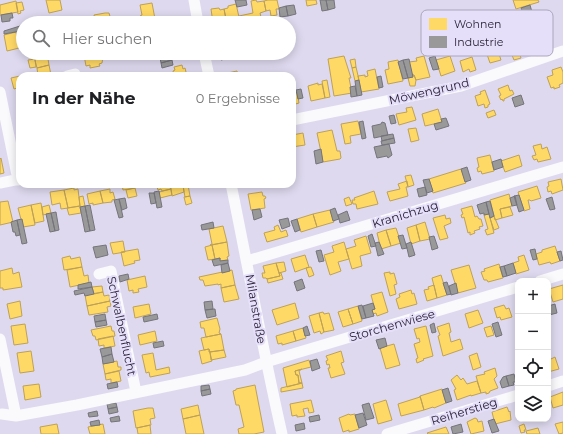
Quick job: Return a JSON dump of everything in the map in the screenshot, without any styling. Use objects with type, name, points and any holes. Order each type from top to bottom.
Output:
[{"type":"street","points":[[194,0],[197,16]]},
{"type":"street","name":"Möwengrund","points":[[553,54],[563,51]]},
{"type":"street","name":"Möwengrund","points":[[296,119],[461,86],[548,56]]},
{"type":"street","points":[[206,60],[208,72]]},
{"type":"street","points":[[0,92],[16,165]]},
{"type":"street","name":"Kranichzug","points":[[247,261],[563,167]]},
{"type":"street","points":[[0,183],[16,180]]},
{"type":"street","name":"Milanstraße","points":[[232,188],[266,362],[282,434]]},
{"type":"street","name":"Schwalbenflucht","points":[[98,274],[111,271],[136,392]]},
{"type":"street","points":[[550,278],[563,274]]},
{"type":"street","name":"Storchenwiese","points":[[266,362],[515,288]]},
{"type":"street","points":[[0,339],[16,416]]},
{"type":"street","name":"Schwalbenflucht","points":[[2,414],[16,416],[77,405],[245,370],[266,362]]},
{"type":"street","points":[[551,385],[563,381]]},
{"type":"street","name":"Reiherstieg","points":[[387,434],[515,396]]},
{"type":"building: Wohnen","points":[[46,0],[60,0],[62,10],[49,13]]},
{"type":"building: Wohnen","points":[[277,0],[279,9],[276,9],[277,15],[271,16],[270,10],[266,11],[264,1]]},
{"type":"building: Wohnen","points":[[306,0],[316,0],[317,4],[307,6]]},
{"type":"building: Wohnen","points":[[513,0],[538,0],[539,2],[516,9]]},
{"type":"building: Wohnen","points":[[16,1],[18,12],[0,15],[0,5]]},
{"type":"building: Wohnen","points":[[251,1],[264,1],[266,11],[260,13],[261,16],[239,16],[253,13]]},
{"type":"building: Wohnen","points":[[22,2],[24,10],[20,11],[21,13],[18,14],[16,3]]},
{"type":"building: Wohnen","points":[[152,3],[154,16],[140,16],[142,15],[140,5]]},
{"type":"building: Wohnen","points":[[236,4],[239,16],[225,16],[224,9],[228,8],[228,6]]},
{"type":"building: Wohnen","points":[[211,9],[224,9],[226,16],[212,16]]},
{"type":"building: Wohnen","points":[[109,13],[110,16],[94,16]]},
{"type":"building: Wohnen","points":[[16,32],[16,49],[7,51],[4,35]]},
{"type":"building: Wohnen","points":[[344,56],[351,78],[349,78],[352,93],[334,96],[328,59]]},
{"type":"building: Wohnen","points":[[424,56],[430,77],[416,80],[414,75],[412,75],[409,62],[417,61],[416,58]]},
{"type":"building: Wohnen","points":[[450,56],[455,71],[441,76],[436,60]]},
{"type":"building: Wohnen","points":[[488,56],[500,56],[501,60],[490,63]]},
{"type":"building: Wohnen","points":[[512,56],[520,56],[521,58],[514,60]]},
{"type":"building: Wohnen","points":[[472,57],[476,70],[470,72],[469,69],[463,72],[460,61]]},
{"type":"building: Wohnen","points":[[355,59],[356,67],[352,68],[350,60]]},
{"type":"building: Wohnen","points":[[28,60],[35,60],[36,67],[30,68]]},
{"type":"building: Wohnen","points":[[35,60],[48,60],[49,65],[37,68]]},
{"type":"building: Wohnen","points":[[85,60],[102,60],[102,63],[99,64],[100,66],[90,68],[90,65],[86,66]]},
{"type":"building: Wohnen","points":[[398,60],[403,81],[388,84],[385,70],[389,69],[388,62]]},
{"type":"building: Wohnen","points":[[49,65],[50,72],[38,72],[37,68]]},
{"type":"building: Wohnen","points":[[182,65],[186,72],[173,72],[175,70],[174,67]]},
{"type":"building: Wohnen","points":[[356,67],[359,80],[355,81],[352,68]]},
{"type":"building: Wohnen","points":[[561,67],[563,72],[563,83],[559,85],[560,87],[554,89],[554,87],[551,88],[547,77],[553,75],[552,70]]},
{"type":"building: Wohnen","points":[[375,69],[379,89],[361,92],[358,76],[368,76],[367,71]]},
{"type":"building: Wohnen","points":[[412,75],[414,75],[416,80],[415,86],[410,86],[408,78],[413,77]]},
{"type":"building: Wohnen","points":[[16,77],[16,88],[14,89],[11,78]]},
{"type":"building: Wohnen","points":[[327,80],[330,97],[325,98],[322,81]]},
{"type":"building: Wohnen","points":[[318,83],[318,85],[322,84],[325,98],[311,101],[308,86]]},
{"type":"building: Wohnen","points":[[508,85],[510,91],[512,90],[514,94],[503,101],[499,96],[501,95],[498,89]]},
{"type":"building: Wohnen","points":[[485,90],[490,104],[485,108],[484,104],[478,106],[475,96],[481,94],[480,92]]},
{"type":"building: Wohnen","points":[[296,92],[299,103],[296,104]]},
{"type":"building: Wohnen","points":[[412,107],[416,120],[399,125],[396,114],[407,112],[406,108]]},
{"type":"building: Wohnen","points":[[438,109],[442,122],[425,126],[422,114]]},
{"type":"building: Wohnen","points":[[494,110],[496,115],[488,118],[486,113]]},
{"type":"building: Wohnen","points":[[358,121],[361,134],[350,136],[351,143],[345,144],[341,124]]},
{"type":"building: Wohnen","points":[[416,128],[419,140],[411,142],[408,129]]},
{"type":"building: Wohnen","points":[[332,130],[337,151],[340,151],[341,158],[323,162],[317,133]]},
{"type":"building: Wohnen","points":[[303,133],[305,145],[296,146],[296,134]]},
{"type":"building: Wohnen","points":[[541,144],[542,149],[547,147],[551,159],[538,162],[537,159],[534,160],[532,156],[536,155],[533,146]]},
{"type":"building: Wohnen","points":[[490,155],[494,171],[482,174],[481,171],[478,172],[477,168],[479,167],[477,158]]},
{"type":"building: Wohnen","points":[[519,155],[522,166],[505,172],[501,161]]},
{"type":"building: Wohnen","points":[[1,158],[4,173],[0,174],[0,159]]},
{"type":"building: Wohnen","points":[[461,169],[466,183],[433,193],[429,179]]},
{"type":"building: Wohnen","points":[[411,175],[414,185],[408,187],[405,176]]},
{"type":"building: Wohnen","points":[[561,179],[563,190],[552,194],[551,191],[548,192],[548,182]]},
{"type":"building: Wohnen","points":[[407,181],[408,187],[406,187],[408,196],[390,201],[387,192],[400,189],[398,184]]},
{"type":"building: Wohnen","points":[[537,186],[541,198],[531,201],[528,200],[530,209],[524,211],[518,192]]},
{"type":"building: Wohnen","points":[[74,188],[74,190],[78,189],[80,206],[68,208],[64,190]]},
{"type":"building: Wohnen","points":[[123,188],[135,188],[123,190]]},
{"type":"building: Wohnen","points":[[135,188],[137,196],[128,198],[126,190]]},
{"type":"building: Wohnen","points":[[157,188],[171,189],[162,191],[161,189],[158,190]]},
{"type":"building: Wohnen","points":[[171,188],[184,188],[184,192],[172,196]]},
{"type":"building: Wohnen","points":[[183,188],[189,188],[190,196],[185,197]]},
{"type":"building: Wohnen","points":[[110,189],[110,193],[113,192],[115,199],[112,200],[112,202],[103,203],[100,191]]},
{"type":"building: Wohnen","points":[[171,189],[172,195],[160,198],[159,192]]},
{"type":"building: Wohnen","points":[[64,190],[68,208],[61,209],[60,203],[52,205],[50,192]]},
{"type":"building: Wohnen","points":[[100,191],[103,203],[93,205],[93,203],[89,204],[87,194]]},
{"type":"building: Wohnen","points":[[374,191],[378,204],[357,209],[356,204],[353,204],[352,200]]},
{"type":"building: Wohnen","points":[[262,192],[263,196],[266,198],[264,199],[265,208],[251,210],[248,194]]},
{"type":"building: Wohnen","points":[[509,194],[512,206],[500,209],[502,218],[495,220],[490,200]]},
{"type":"building: Wohnen","points":[[83,196],[85,206],[80,207],[79,197]]},
{"type":"building: Wohnen","points":[[190,196],[192,203],[186,205],[184,197]]},
{"type":"building: Wohnen","points":[[349,197],[352,204],[346,206],[344,199]]},
{"type":"building: Wohnen","points":[[8,201],[13,222],[0,225],[0,202]]},
{"type":"building: Wohnen","points":[[41,203],[44,221],[35,223],[31,205]]},
{"type":"building: Wohnen","points":[[31,205],[35,225],[23,227],[18,208]]},
{"type":"building: Wohnen","points":[[49,205],[51,213],[43,215],[42,207]]},
{"type":"building: Wohnen","points":[[80,206],[81,213],[69,215],[67,208]]},
{"type":"building: Wohnen","points":[[472,206],[475,217],[477,216],[481,219],[483,226],[479,227],[480,229],[474,231],[475,233],[470,235],[470,232],[468,233],[464,217],[462,218],[461,215],[463,214],[461,209]]},
{"type":"building: Wohnen","points":[[510,207],[513,215],[502,218],[500,209]]},
{"type":"building: Wohnen","points":[[330,210],[334,222],[317,227],[313,214]]},
{"type":"building: Wohnen","points":[[313,214],[317,227],[301,232],[297,219]]},
{"type":"building: Wohnen","points":[[489,214],[494,233],[487,235],[485,230],[488,229],[484,215]]},
{"type":"building: Wohnen","points":[[445,215],[446,219],[450,218],[451,223],[444,226],[448,238],[440,240],[433,218]]},
{"type":"building: Wohnen","points":[[494,216],[499,228],[494,230],[490,218]]},
{"type":"building: Wohnen","points":[[425,222],[430,239],[420,241],[416,225]]},
{"type":"building: Wohnen","points":[[278,225],[281,232],[286,230],[288,236],[267,242],[264,233],[275,230],[274,227]]},
{"type":"building: Wohnen","points":[[416,225],[420,241],[411,244],[407,228]]},
{"type":"building: Wohnen","points":[[223,226],[227,242],[210,245],[212,244],[209,229]]},
{"type":"building: Wohnen","points":[[396,228],[401,243],[391,246],[386,230]]},
{"type":"building: Wohnen","points":[[386,230],[391,246],[381,249],[377,233]]},
{"type":"building: Wohnen","points":[[366,236],[371,253],[360,256],[362,266],[352,269],[346,249],[356,246],[354,240]]},
{"type":"building: Wohnen","points":[[123,241],[125,252],[113,254],[110,243]]},
{"type":"building: Wohnen","points":[[227,242],[229,256],[227,257],[228,260],[220,261],[220,258],[215,259],[212,245]]},
{"type":"building: Wohnen","points":[[344,242],[349,259],[338,262],[341,271],[330,275],[324,255],[334,252],[332,246]]},
{"type":"building: Wohnen","points":[[212,245],[215,259],[208,260],[205,247]]},
{"type":"building: Wohnen","points":[[555,246],[560,261],[551,264],[550,262],[539,265],[536,254],[542,252],[542,250]]},
{"type":"building: Wohnen","points":[[138,249],[140,260],[124,266],[121,252]]},
{"type":"building: Wohnen","points":[[305,255],[309,267],[295,272],[291,259]]},
{"type":"building: Wohnen","points":[[524,255],[529,270],[516,274],[513,263],[519,261],[518,257]]},
{"type":"building: Wohnen","points":[[70,256],[71,259],[80,257],[82,267],[64,270],[62,258]]},
{"type":"building: Wohnen","points":[[284,262],[286,271],[279,273],[276,263]]},
{"type":"building: Wohnen","points":[[276,263],[280,276],[267,279],[263,278],[262,273],[265,273],[263,266]]},
{"type":"building: Wohnen","points":[[499,264],[503,278],[488,282],[487,280],[484,280],[481,272],[485,271],[484,269]]},
{"type":"building: Wohnen","points":[[469,265],[476,288],[458,293],[451,270]]},
{"type":"building: Wohnen","points":[[82,267],[84,276],[88,275],[89,283],[70,287],[67,270]]},
{"type":"building: Wohnen","points":[[311,267],[314,275],[309,277],[306,268]]},
{"type":"building: Wohnen","points":[[12,268],[13,274],[19,272],[22,287],[3,290],[3,288],[0,288],[0,271]]},
{"type":"building: Wohnen","points":[[232,270],[235,285],[221,288],[221,284],[205,286],[203,280],[200,280],[199,277]]},
{"type":"building: Wohnen","points":[[390,272],[390,274],[394,273],[397,284],[394,285],[396,294],[390,296],[384,273]]},
{"type":"building: Wohnen","points":[[279,273],[281,273],[283,279],[268,283],[267,279],[280,276]]},
{"type":"building: Wohnen","points":[[441,275],[447,295],[437,298],[432,278]]},
{"type":"building: Wohnen","points":[[145,276],[147,287],[138,289],[139,292],[133,293],[133,290],[129,291],[127,280]]},
{"type":"building: Wohnen","points":[[235,285],[239,299],[224,302],[221,288]]},
{"type":"building: Wohnen","points":[[434,285],[437,298],[427,301],[424,290],[429,289],[428,287]]},
{"type":"building: Wohnen","points":[[563,285],[563,299],[553,302],[551,288]]},
{"type":"building: Wohnen","points":[[102,286],[103,292],[94,294],[92,287]]},
{"type":"building: Wohnen","points":[[411,290],[412,294],[414,293],[417,304],[399,309],[396,299],[400,297],[399,294]]},
{"type":"building: Wohnen","points":[[103,292],[104,296],[109,295],[110,301],[87,306],[85,295]]},
{"type":"building: Wohnen","points":[[382,292],[388,312],[377,316],[376,313],[373,314],[372,310],[375,309],[371,295]]},
{"type":"building: Wohnen","points":[[20,301],[22,316],[10,319],[7,304]]},
{"type":"building: Wohnen","points":[[110,301],[111,306],[107,307],[108,312],[89,315],[87,306]]},
{"type":"building: Wohnen","points":[[295,303],[299,318],[277,325],[272,310]]},
{"type":"building: Wohnen","points":[[149,304],[151,314],[135,318],[133,307]]},
{"type":"building: Wohnen","points":[[504,305],[506,309],[509,308],[512,317],[501,320],[500,317],[497,318],[494,308]]},
{"type":"building: Wohnen","points":[[358,306],[362,321],[353,324],[348,309]]},
{"type":"building: Wohnen","points":[[348,309],[353,324],[343,327],[338,312]]},
{"type":"building: Wohnen","points":[[478,310],[483,323],[469,328],[465,314]]},
{"type":"building: Wohnen","points":[[323,312],[324,314],[329,313],[334,330],[324,332],[319,313]]},
{"type":"building: Wohnen","points":[[319,313],[324,332],[321,334],[320,331],[314,333],[309,316]]},
{"type":"building: Wohnen","points":[[217,318],[220,329],[219,333],[221,334],[206,337],[204,328],[201,328],[200,322]]},
{"type":"building: Wohnen","points":[[449,323],[451,342],[460,339],[463,349],[443,356],[438,336],[440,335],[437,327]]},
{"type":"building: Wohnen","points":[[25,324],[28,343],[14,345],[11,326]]},
{"type":"building: Wohnen","points":[[111,326],[115,336],[96,340],[95,336],[93,336],[91,330]]},
{"type":"building: Wohnen","points":[[426,326],[433,356],[423,359],[424,360],[417,363],[416,359],[418,358],[414,344],[420,342],[419,338],[417,339],[414,329]]},
{"type":"building: Wohnen","points":[[491,326],[494,335],[487,337],[484,328]]},
{"type":"building: Wohnen","points":[[303,328],[306,338],[296,341],[293,331]]},
{"type":"building: Wohnen","points":[[155,331],[157,341],[140,345],[138,335]]},
{"type":"building: Wohnen","points":[[293,331],[296,341],[282,345],[282,343],[278,344],[276,336]]},
{"type":"building: Wohnen","points":[[221,334],[224,350],[209,352],[209,349],[204,350],[201,338]]},
{"type":"building: Wohnen","points":[[113,336],[115,346],[104,348],[104,345],[99,346],[98,339]]},
{"type":"building: Wohnen","points":[[394,344],[400,365],[386,369],[380,348]]},
{"type":"building: Wohnen","points":[[209,349],[212,361],[202,364],[199,351]]},
{"type":"building: Wohnen","points":[[224,350],[226,357],[211,360],[210,352]]},
{"type":"building: Wohnen","points":[[31,351],[34,371],[20,373],[17,353]]},
{"type":"building: Wohnen","points":[[341,351],[344,362],[341,363],[345,374],[331,378],[328,368],[330,368],[329,364],[327,365],[326,361],[328,360],[326,356]]},
{"type":"building: Wohnen","points":[[153,353],[156,370],[169,367],[170,373],[150,377],[149,372],[146,373],[142,355]]},
{"type":"building: Wohnen","points":[[477,353],[481,367],[473,370],[469,356]]},
{"type":"building: Wohnen","points":[[555,357],[559,369],[551,371],[551,359]]},
{"type":"building: Wohnen","points":[[309,360],[311,367],[295,371],[296,375],[298,375],[299,383],[302,383],[287,387],[283,368]]},
{"type":"building: Wohnen","points":[[117,361],[118,367],[121,367],[121,370],[105,374],[103,364]]},
{"type":"building: Wohnen","points":[[495,368],[497,376],[494,379],[498,388],[486,394],[486,392],[481,393],[476,376],[485,374],[484,372]]},
{"type":"building: Wohnen","points":[[302,369],[299,371],[302,383],[299,383],[298,375],[296,375],[295,371]]},
{"type":"building: Wohnen","points":[[119,371],[121,381],[111,383],[111,379],[106,380],[105,374]]},
{"type":"building: Wohnen","points":[[457,375],[461,380],[463,378],[467,384],[477,381],[481,393],[457,400],[454,390],[456,389],[451,380]]},
{"type":"building: Wohnen","points":[[302,383],[303,388],[281,392],[281,388]]},
{"type":"building: Wohnen","points":[[39,384],[41,397],[25,400],[23,386]]},
{"type":"building: Wohnen","points":[[255,385],[264,432],[239,434],[238,429],[244,427],[239,405],[236,405],[233,391]]},
{"type":"building: Wohnen","points":[[442,389],[446,403],[424,410],[420,396]]},
{"type":"building: Wohnen","points":[[563,392],[563,405],[553,408],[551,397]]},
{"type":"building: Wohnen","points":[[420,396],[424,410],[401,416],[398,404]]},
{"type":"building: Wohnen","points":[[311,400],[314,412],[309,413],[308,408],[303,409],[305,416],[292,416],[290,404]]},
{"type":"building: Wohnen","points":[[386,400],[392,420],[378,424],[373,404]]},
{"type":"building: Wohnen","points":[[198,405],[200,415],[183,419],[181,409]]},
{"type":"building: Wohnen","points":[[507,407],[509,412],[510,411],[511,420],[495,424],[492,412]]},
{"type":"building: Wohnen","points":[[153,408],[155,418],[150,419],[151,425],[136,428],[133,411]]},
{"type":"building: Wohnen","points":[[349,414],[355,414],[359,429],[343,432],[339,418]]},
{"type":"building: Wohnen","points":[[200,415],[204,434],[186,434],[183,419]]},
{"type":"building: Wohnen","points":[[475,418],[478,422],[482,421],[484,431],[471,434],[467,422]]},
{"type":"building: Wohnen","points":[[563,422],[563,433],[559,434],[555,424]]},
{"type":"building: Wohnen","points":[[57,424],[59,434],[41,434],[40,427]]},
{"type":"building: Wohnen","points":[[103,424],[105,434],[90,434],[88,427]]},
{"type":"building: Wohnen","points":[[524,424],[526,430],[524,430],[525,432],[521,433],[519,426]]},
{"type":"building: Wohnen","points":[[150,425],[151,434],[138,434],[137,428]]},
{"type":"building: Wohnen","points":[[446,427],[449,434],[427,433]]},
{"type":"building: Wohnen","points":[[538,428],[540,434],[527,434],[526,431]]},
{"type":"building: Industrie","points":[[235,0],[246,0],[247,5],[237,7]]},
{"type":"building: Industrie","points":[[320,0],[326,0],[328,10],[322,11]]},
{"type":"building: Industrie","points":[[326,0],[334,0],[335,8],[328,10]]},
{"type":"building: Industrie","points":[[294,5],[296,14],[288,16],[286,6]]},
{"type":"building: Industrie","points":[[530,5],[531,10],[522,10],[521,8]]},
{"type":"building: Industrie","points":[[286,6],[288,16],[280,16],[279,8]]},
{"type":"building: Industrie","points":[[12,13],[13,18],[10,18],[10,21],[2,22],[1,15]]},
{"type":"building: Industrie","points":[[16,27],[16,32],[4,34],[4,31]]},
{"type":"building: Industrie","points":[[435,56],[439,69],[433,70],[429,58]]},
{"type":"building: Industrie","points":[[409,59],[413,77],[408,78],[403,60]]},
{"type":"building: Industrie","points":[[160,60],[172,60],[161,63]]},
{"type":"building: Industrie","points":[[172,60],[173,65],[162,68],[161,63]]},
{"type":"building: Industrie","points":[[403,60],[408,78],[403,79],[398,62]]},
{"type":"building: Industrie","points":[[381,76],[383,87],[379,88],[377,77]]},
{"type":"building: Industrie","points":[[359,80],[362,95],[357,96],[355,81]]},
{"type":"building: Industrie","points":[[355,86],[357,96],[351,97],[350,87]]},
{"type":"building: Industrie","points":[[301,89],[303,98],[298,99],[296,90]]},
{"type":"building: Industrie","points":[[521,95],[524,104],[515,107],[512,98]]},
{"type":"building: Industrie","points":[[394,115],[396,123],[391,124],[389,116]]},
{"type":"building: Industrie","points":[[446,118],[449,126],[436,130],[434,124],[442,122],[441,119]]},
{"type":"building: Industrie","points":[[363,121],[366,138],[362,139],[359,122]]},
{"type":"building: Industrie","points":[[382,122],[385,123],[388,135],[374,138],[372,126],[381,124]]},
{"type":"building: Industrie","points":[[393,134],[394,138],[382,141],[381,136]]},
{"type":"building: Industrie","points":[[394,138],[395,143],[382,145],[381,141]]},
{"type":"building: Industrie","points":[[389,144],[392,155],[388,158],[387,156],[377,158],[374,147]]},
{"type":"building: Industrie","points":[[321,149],[323,162],[316,164],[314,151]]},
{"type":"building: Industrie","points":[[501,159],[503,167],[494,170],[492,162]]},
{"type":"building: Industrie","points":[[467,167],[471,180],[465,182],[461,169]]},
{"type":"building: Industrie","points":[[429,179],[433,191],[427,193],[423,180]]},
{"type":"building: Industrie","points":[[425,187],[427,195],[419,197],[417,189]]},
{"type":"building: Industrie","points":[[159,191],[162,207],[157,208],[154,192]]},
{"type":"building: Industrie","points":[[149,193],[154,193],[156,203],[151,204]]},
{"type":"building: Industrie","points":[[519,195],[524,210],[519,212],[514,196]]},
{"type":"building: Industrie","points":[[515,196],[517,205],[512,206],[510,198]]},
{"type":"building: Industrie","points":[[552,197],[555,209],[550,210],[546,199]]},
{"type":"building: Industrie","points":[[125,198],[127,208],[122,210],[119,199]]},
{"type":"building: Industrie","points":[[119,199],[123,217],[119,218],[114,200]]},
{"type":"building: Industrie","points":[[490,201],[494,216],[490,218],[486,202]]},
{"type":"building: Industrie","points":[[486,202],[489,214],[480,214],[477,205]]},
{"type":"building: Industrie","points":[[90,205],[95,230],[90,231],[85,206]]},
{"type":"building: Industrie","points":[[85,206],[90,231],[85,232],[80,207]]},
{"type":"building: Industrie","points":[[335,208],[339,219],[333,221],[330,210]]},
{"type":"building: Industrie","points":[[260,209],[262,217],[254,220],[252,210]]},
{"type":"building: Industrie","points":[[347,211],[350,220],[340,223],[338,215]]},
{"type":"building: Industrie","points":[[56,212],[59,230],[55,231],[51,213]]},
{"type":"building: Industrie","points":[[51,213],[55,231],[50,232],[46,214]]},
{"type":"building: Industrie","points":[[288,218],[290,226],[282,229],[279,220]]},
{"type":"building: Industrie","points":[[22,219],[27,243],[22,244],[17,220]]},
{"type":"building: Industrie","points":[[297,219],[300,230],[295,232],[291,221]]},
{"type":"building: Industrie","points":[[17,220],[20,235],[16,236],[15,232],[13,232],[11,222]]},
{"type":"building: Industrie","points":[[213,222],[214,228],[202,230],[201,225]]},
{"type":"building: Industrie","points":[[372,234],[376,246],[371,247],[368,236]]},
{"type":"building: Industrie","points":[[403,235],[407,248],[402,249],[398,236]]},
{"type":"building: Industrie","points":[[434,236],[438,248],[432,250],[429,237]]},
{"type":"building: Industrie","points":[[379,242],[384,254],[378,256],[375,243]]},
{"type":"building: Industrie","points":[[411,242],[415,255],[409,257],[406,244]]},
{"type":"building: Industrie","points":[[106,245],[108,255],[96,258],[93,247]]},
{"type":"building: Industrie","points":[[535,249],[537,259],[533,260],[530,250]]},
{"type":"building: Industrie","points":[[321,250],[324,261],[319,262],[316,251]]},
{"type":"building: Industrie","points":[[561,251],[563,260],[560,261],[557,252]]},
{"type":"building: Industrie","points":[[220,258],[220,261],[228,260],[228,263],[214,266],[212,260]]},
{"type":"building: Industrie","points":[[228,263],[230,271],[222,273],[221,265]]},
{"type":"building: Industrie","points":[[513,263],[516,273],[507,276],[504,266]]},
{"type":"building: Industrie","points":[[504,266],[507,276],[503,277],[500,267]]},
{"type":"building: Industrie","points":[[128,274],[129,279],[120,282],[119,276]]},
{"type":"building: Industrie","points":[[302,279],[305,288],[297,291],[294,282]]},
{"type":"building: Industrie","points":[[91,282],[92,287],[78,289],[78,285]]},
{"type":"building: Industrie","points":[[447,282],[451,294],[447,295],[443,283]]},
{"type":"building: Industrie","points":[[456,283],[458,293],[451,295],[449,286]]},
{"type":"building: Industrie","points":[[92,287],[94,294],[85,296],[84,293],[75,295],[74,291]]},
{"type":"building: Industrie","points":[[212,301],[213,309],[205,310],[204,302]]},
{"type":"building: Industrie","points":[[373,303],[375,309],[372,310],[374,316],[366,318],[363,306]]},
{"type":"building: Industrie","points":[[555,304],[557,313],[551,314],[551,305]]},
{"type":"building: Industrie","points":[[362,305],[366,318],[362,319],[358,306]]},
{"type":"building: Industrie","points":[[215,309],[216,316],[207,318],[205,310]]},
{"type":"building: Industrie","points":[[105,314],[106,320],[95,322],[94,316]]},
{"type":"building: Industrie","points":[[157,314],[158,319],[144,322],[143,317]]},
{"type":"building: Industrie","points":[[106,320],[107,325],[96,327],[95,322]]},
{"type":"building: Industrie","points":[[498,322],[502,335],[496,337],[492,324]]},
{"type":"building: Industrie","points":[[434,323],[436,332],[432,333],[430,325]]},
{"type":"building: Industrie","points":[[307,326],[310,335],[305,336],[303,328]]},
{"type":"building: Industrie","points":[[385,338],[387,346],[379,349],[376,340]]},
{"type":"building: Industrie","points":[[163,341],[164,346],[154,348],[153,343]]},
{"type":"building: Industrie","points":[[111,347],[112,354],[102,357],[100,349]]},
{"type":"building: Industrie","points":[[112,354],[114,362],[103,364],[102,357]]},
{"type":"building: Industrie","points":[[317,359],[320,368],[312,371],[310,361]]},
{"type":"building: Industrie","points":[[514,374],[514,385],[509,386],[506,376]]},
{"type":"building: Industrie","points":[[506,376],[509,386],[502,388],[500,382],[503,377]]},
{"type":"building: Industrie","points":[[117,382],[118,387],[108,389],[107,384]]},
{"type":"building: Industrie","points":[[209,385],[210,389],[201,391],[201,386]]},
{"type":"building: Industrie","points":[[448,388],[452,401],[446,403],[442,390]]},
{"type":"building: Industrie","points":[[210,389],[211,394],[202,396],[201,391]]},
{"type":"building: Industrie","points":[[116,403],[117,407],[108,409],[107,404]]},
{"type":"building: Industrie","points":[[369,403],[374,418],[366,420],[362,405]]},
{"type":"building: Industrie","points":[[117,407],[118,412],[109,414],[108,409]]},
{"type":"building: Industrie","points":[[97,411],[98,416],[89,417],[88,413]]},
{"type":"building: Industrie","points":[[363,413],[367,425],[359,428],[355,415]]},
{"type":"building: Industrie","points":[[319,415],[320,420],[310,422],[309,417]]},
{"type":"building: Industrie","points":[[119,416],[120,421],[111,422],[110,418]]},
{"type":"building: Industrie","points":[[494,419],[499,431],[492,433],[488,421]]},
{"type":"building: Industrie","points":[[99,420],[100,425],[91,426],[90,422]]},
{"type":"building: Industrie","points":[[304,423],[305,429],[296,431],[295,425]]},
{"type":"building: Industrie","points":[[461,424],[463,432],[453,434],[451,427]]}]
